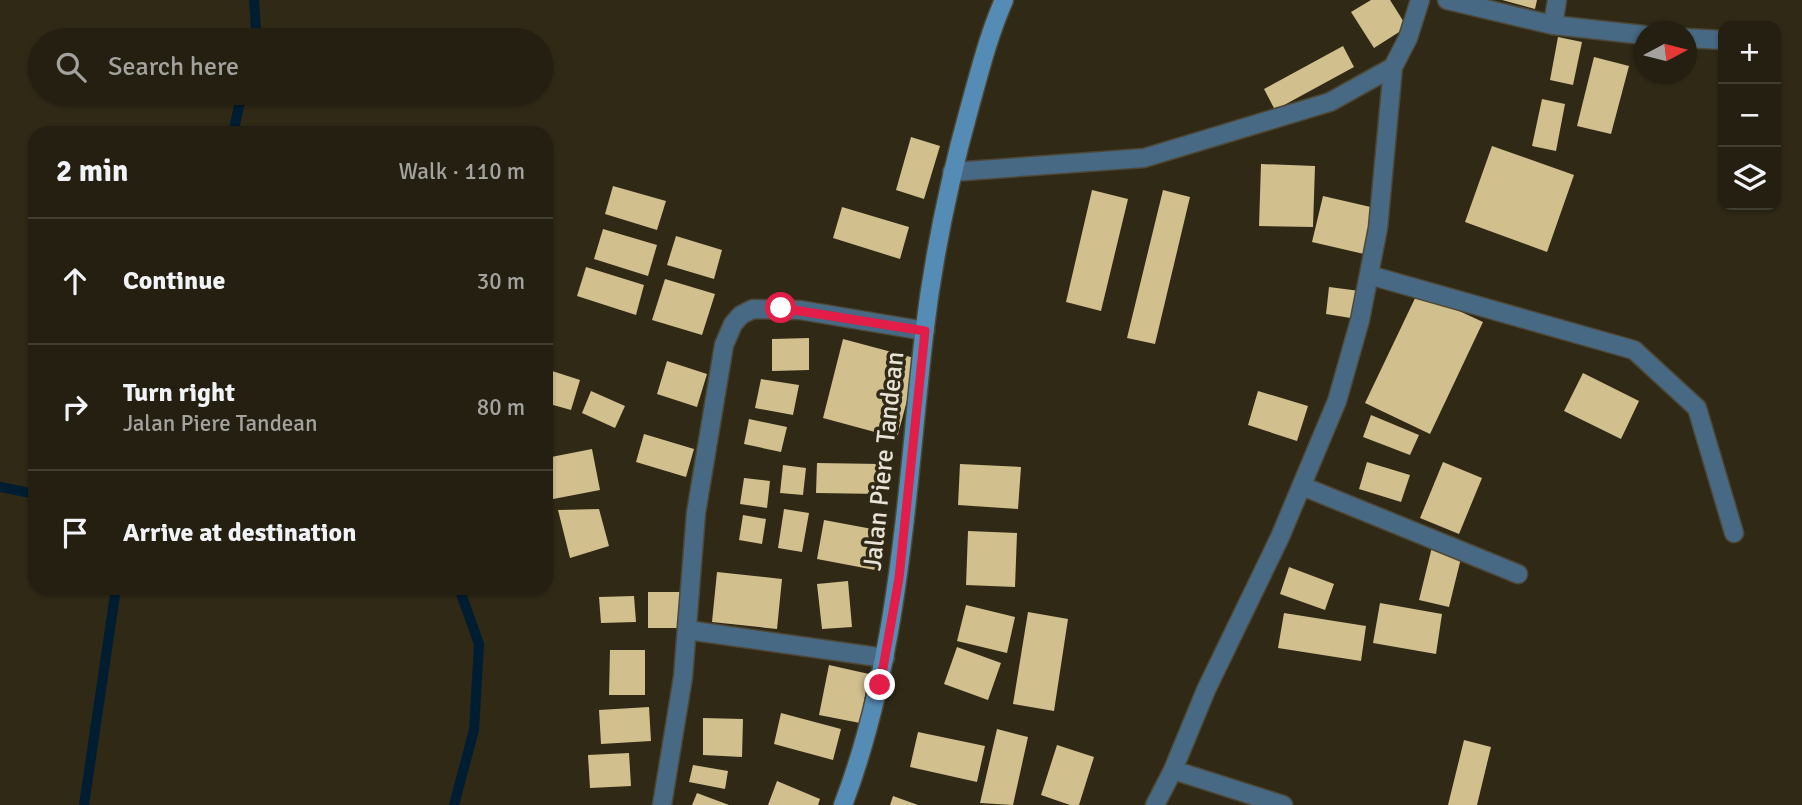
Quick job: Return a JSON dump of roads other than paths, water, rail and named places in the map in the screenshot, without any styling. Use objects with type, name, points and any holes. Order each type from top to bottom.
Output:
[{"type":"street","name":"Jalan Piere Tandean","points":[[843,805],[858,765],[885,658],[899,578],[925,331],[952,172],[991,29],[1004,0]]},
{"type":"street","points":[[1155,805],[1173,770],[1206,690],[1303,486],[1337,401],[1360,320],[1378,228],[1393,67],[1408,38],[1420,0]]},
{"type":"street","points":[[1447,0],[1553,25],[1634,34]]},
{"type":"street","points":[[1553,25],[1558,0]]},
{"type":"street","points":[[1697,39],[1718,40]]},
{"type":"street","points":[[952,172],[1144,158],[1330,102],[1393,67]]},
{"type":"street","points":[[1369,275],[1634,350],[1697,408],[1734,533]]},
{"type":"street","points":[[662,805],[683,677],[696,513],[724,345],[733,324],[741,315],[753,309],[781,308],[925,331]]},
{"type":"street","points":[[1303,486],[1518,574]]},
{"type":"street","points":[[687,630],[885,658]]},
{"type":"street","points":[[1173,770],[1283,805]]},
{"type":"waterway","points":[[254,0],[256,28]]},
{"type":"waterway","points":[[235,126],[239,105]]},
{"type":"waterway","points":[[0,487],[28,493]]},
{"type":"waterway","points":[[84,805],[115,595]]},
{"type":"waterway","points":[[454,805],[474,730],[479,644],[462,595]]}]
